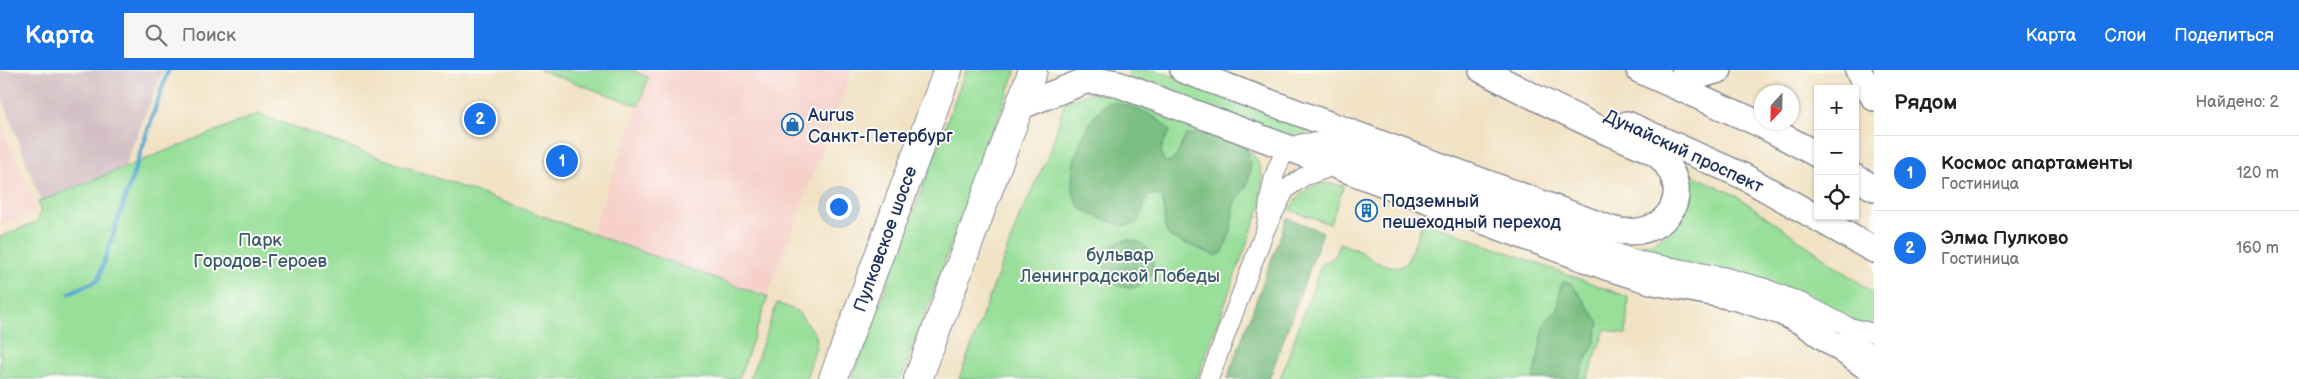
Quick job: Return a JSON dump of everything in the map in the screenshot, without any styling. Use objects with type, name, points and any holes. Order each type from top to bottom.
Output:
[{"type":"main road","points":[[918,379],[1033,70]]},
{"type":"main road","points":[[1183,70],[1243,94],[1611,229],[1624,232],[1643,232],[1660,224],[1665,219],[1674,204],[1674,176],[1659,156],[1546,103],[1484,70]]},
{"type":"main road","name":"Дунайский проспект","points":[[1484,70],[1574,102],[1659,137],[1743,176],[1874,250]]},
{"type":"main road","points":[[1639,70],[1760,124],[1814,153]]},
{"type":"main road","points":[[1685,70],[1705,74],[1720,70]]},
{"type":"main road","points":[[1858,70],[1874,98]]},
{"type":"main road","name":"Пулковское шоссе","points":[[833,379],[942,76]]},
{"type":"main road","points":[[1019,107],[1085,81],[1112,82],[1620,272],[1654,282],[1738,298],[1802,322],[1874,372]]},
{"type":"main road","points":[[1859,179],[1874,188]]},
{"type":"main road","points":[[1835,228],[1874,266]]},
{"type":"street","points":[[1248,133],[1270,153],[1276,173]]},
{"type":"street","points":[[1266,228],[1270,196],[1281,160],[1290,148],[1309,142],[1325,143],[1636,260],[1722,276],[1765,288],[1805,304],[1849,327],[1874,333]]},
{"type":"street","points":[[1209,379],[1266,228],[1286,189],[1303,176],[1338,165]]},
{"type":"street","points":[[1802,322],[1874,353]]},
{"type":"shaded area","points":[[0,70],[163,70],[103,220],[73,286],[0,92]]},
{"type":"shaded area","points":[[632,70],[852,70],[767,297],[591,233],[648,77]]},
{"type":"shaded area","points":[[0,119],[37,212],[0,225]]},
{"type":"green space","points":[[540,70],[636,70],[635,72],[648,77],[639,106]]},
{"type":"green space","points":[[966,70],[1016,70],[901,379],[852,379]]},
{"type":"green space","points":[[1130,70],[1156,70],[1314,128],[1294,141],[1126,81]]},
{"type":"green space","name":"бульвар Ленинградской Победы","points":[[1089,93],[1114,96],[1240,143],[1252,153],[1259,165],[1262,179],[1260,195],[1264,197],[1197,379],[959,379],[1020,215],[1050,152],[1064,105],[1066,101]]},
{"type":"green space","points":[[1110,102],[1126,105],[1144,112],[1166,126],[1170,132],[1163,143],[1161,151],[1166,163],[1177,156],[1186,135],[1201,134],[1218,137],[1233,142],[1247,150],[1251,165],[1247,186],[1234,203],[1231,231],[1223,252],[1216,256],[1170,237],[1165,228],[1163,199],[1156,195],[1148,195],[1138,221],[1133,224],[1126,225],[1109,222],[1080,208],[1075,199],[1072,183],[1075,160],[1086,130],[1098,112]]},
{"type":"green space","name":"Парк Городов-Героев","points":[[258,114],[768,297],[739,379],[0,379],[0,237],[36,222],[41,213],[38,202]]},
{"type":"green space","points":[[1685,171],[1737,196],[1874,293],[1874,328],[1644,255],[1616,244],[1629,246],[1653,242],[1674,228],[1686,207],[1688,188]]},
{"type":"green space","points":[[1324,183],[1344,186],[1330,224],[1290,210],[1303,192]]},
{"type":"green space","points":[[1287,218],[1323,232],[1269,379],[1227,379]]},
{"type":"green space","points":[[1423,221],[1628,297],[1626,335],[1605,329],[1587,379],[1280,379],[1322,263],[1334,256],[1338,251],[1340,243],[1361,252],[1375,262],[1397,268],[1407,263]]},
{"type":"green space","points":[[1124,240],[1134,240],[1146,247],[1153,259],[1153,269],[1146,281],[1134,288],[1124,288],[1116,284],[1109,277],[1105,269],[1105,259],[1109,251],[1116,244]]},
{"type":"green space","points":[[1563,282],[1570,282],[1599,322],[1595,342],[1577,379],[1533,379],[1544,327],[1547,320],[1558,310],[1560,288]]},
{"type":"green space","points":[[777,303],[797,311],[816,335],[817,343],[806,379],[750,379]]},
{"type":"waterway","points":[[70,293],[98,280],[168,70]]},
{"type":"place","name":"Элма Пулково","points":[[480,119]]},
{"type":"place","name":"Aurus Санкт-Петербург","points":[[792,125]]},
{"type":"place","name":"Космос апартаменты","points":[[562,161]]},
{"type":"place","name":"Подземный пешеходный переход","points":[[1366,211]]}]
